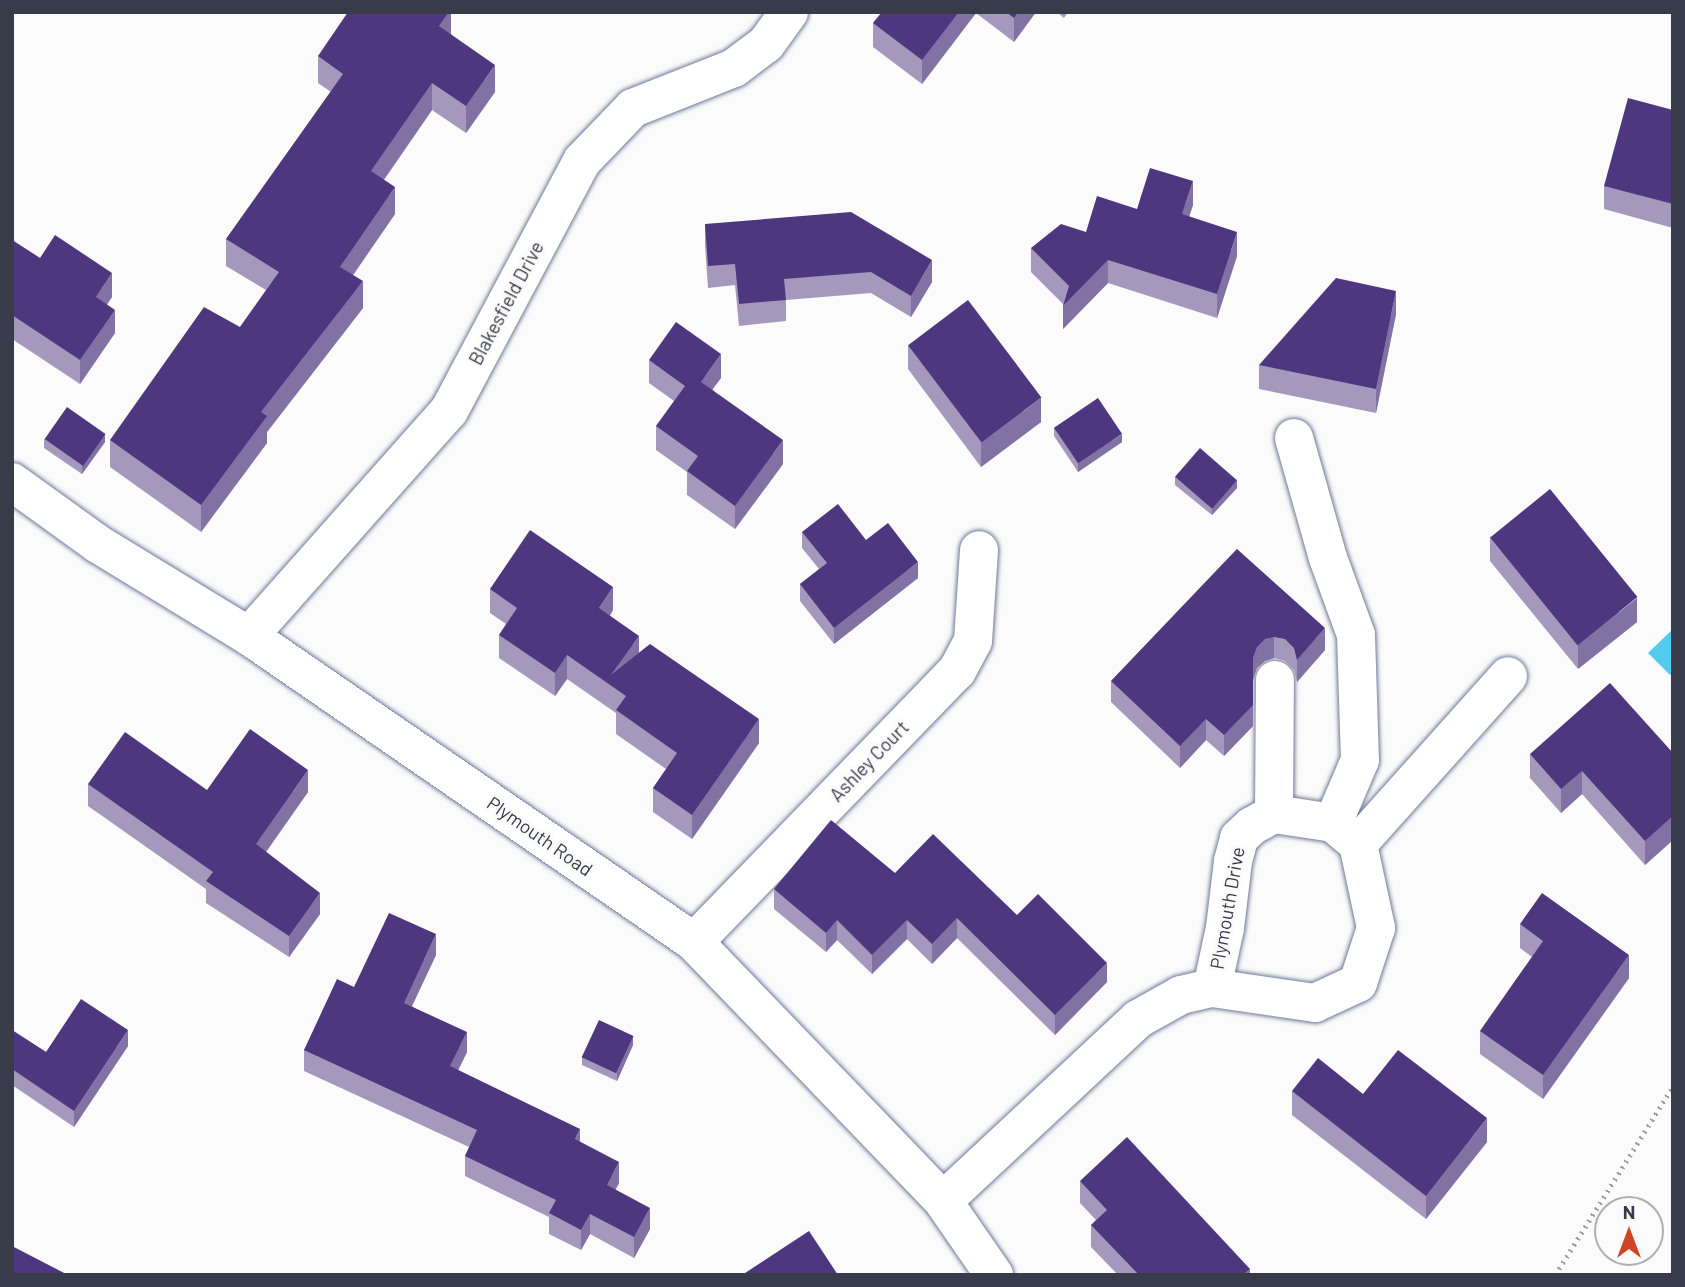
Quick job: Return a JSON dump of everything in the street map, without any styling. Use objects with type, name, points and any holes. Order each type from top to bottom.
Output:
[{"type":"street","name":"Blakesfield Drive","points":[[249,636],[449,411],[582,161],[633,108],[734,68],[766,44],[789,12]]},
{"type":"street","points":[[1294,438],[1328,558],[1356,635],[1360,760],[1346,833]]},
{"type":"street","name":"Plymouth Road","points":[[12,482],[98,544],[249,636],[694,942],[943,1201],[994,1275]]},
{"type":"street","name":"Ashley Court","points":[[694,942],[957,671],[973,641],[979,550]]},
{"type":"street","points":[[1346,833],[1508,676]]},
{"type":"street","points":[[1275,680],[1274,814],[1346,833]]},
{"type":"street","name":"Plymouth Drive","points":[[1212,988],[1225,928],[1233,861],[1239,838],[1252,826],[1274,814]]},
{"type":"street","name":"Plymouth Drive","points":[[943,1201],[1138,1019],[1181,995],[1212,988],[1315,1003],[1358,983],[1376,928],[1346,833]]},
{"type":"path","points":[[1555,1275],[1673,1086]]},
{"type":"water","points":[[1673,629],[1673,672],[1670,675],[1648,653]]},
{"type":"building","points":[[348,12],[449,12],[439,26],[495,65],[466,106],[432,83],[371,171],[395,187],[340,267],[363,281],[261,412],[267,416],[201,505],[110,440],[204,307],[240,327],[279,272],[226,239],[343,74],[318,56]]},
{"type":"building","points":[[882,12],[959,12],[922,60],[873,23]]},
{"type":"building","points":[[1006,12],[1018,12],[1014,18]]},
{"type":"building","points":[[1628,98],[1673,110],[1673,204],[1604,186]]},
{"type":"building","points":[[1150,168],[1193,181],[1182,214],[1237,232],[1217,294],[1108,260],[1063,306],[1069,286],[1031,248],[1061,224],[1086,232],[1097,196],[1137,209]]},
{"type":"building","points":[[851,212],[932,260],[911,296],[871,272],[784,279],[786,300],[739,304],[735,264],[708,266],[705,224]]},
{"type":"building","points":[[55,235],[112,273],[96,297],[115,310],[80,360],[12,315],[12,240],[40,258]]},
{"type":"building","points":[[1336,278],[1396,291],[1376,389],[1259,365]]},
{"type":"building","points":[[968,300],[1041,397],[982,443],[908,345]]},
{"type":"building","points":[[676,322],[721,354],[701,382],[783,440],[735,506],[687,471],[698,456],[656,426],[685,386],[649,360]]},
{"type":"building","points":[[1098,398],[1122,434],[1078,463],[1054,428]]},
{"type":"building","points":[[67,407],[106,434],[83,466],[45,439]]},
{"type":"building","points":[[1200,448],[1237,480],[1212,509],[1175,477]]},
{"type":"building","points":[[1550,489],[1637,597],[1578,645],[1490,537]]},
{"type":"building","points":[[838,504],[866,540],[888,523],[918,562],[834,628],[800,584],[827,563],[802,532]]},
{"type":"building","points":[[530,530],[613,587],[599,608],[639,636],[611,675],[650,644],[759,719],[692,815],[653,788],[677,753],[616,710],[626,696],[567,655],[555,673],[499,635],[517,608],[490,589]]},
{"type":"building","points":[[1237,549],[1325,628],[1297,660],[1294,648],[1285,639],[1265,639],[1257,647],[1253,658],[1253,705],[1224,735],[1206,719],[1180,746],[1111,681]]},
{"type":"building","points":[[1610,683],[1673,753],[1673,816],[1645,841],[1582,771],[1561,789],[1530,754]]},
{"type":"building","points":[[250,729],[308,770],[256,844],[320,893],[289,936],[206,881],[213,872],[88,784],[125,732],[207,790]]},
{"type":"building","points":[[831,820],[895,873],[933,834],[1017,915],[1038,894],[1107,963],[1055,1015],[957,918],[932,944],[907,920],[872,955],[837,920],[826,933],[774,889]]},
{"type":"building","points":[[1542,893],[1629,955],[1543,1075],[1480,1031],[1543,941],[1520,924]]},
{"type":"building","points":[[389,913],[436,934],[404,1003],[467,1032],[450,1066],[580,1129],[575,1139],[619,1162],[607,1185],[650,1208],[634,1237],[590,1214],[581,1230],[549,1213],[556,1200],[465,1156],[477,1130],[304,1050],[337,979],[354,987]]},
{"type":"building","points":[[81,999],[128,1030],[74,1111],[12,1069],[12,1030],[46,1052]]},
{"type":"building","points":[[599,1020],[633,1036],[616,1073],[582,1057]]},
{"type":"building","points":[[1398,1050],[1487,1118],[1426,1196],[1292,1091],[1318,1058],[1363,1094]]},
{"type":"building","points":[[1127,1137],[1250,1269],[1243,1275],[1139,1275],[1091,1225],[1107,1210],[1080,1181]]},
{"type":"building","points":[[809,1231],[838,1275],[742,1275]]},
{"type":"building","points":[[12,1246],[68,1275],[12,1275]]}]
